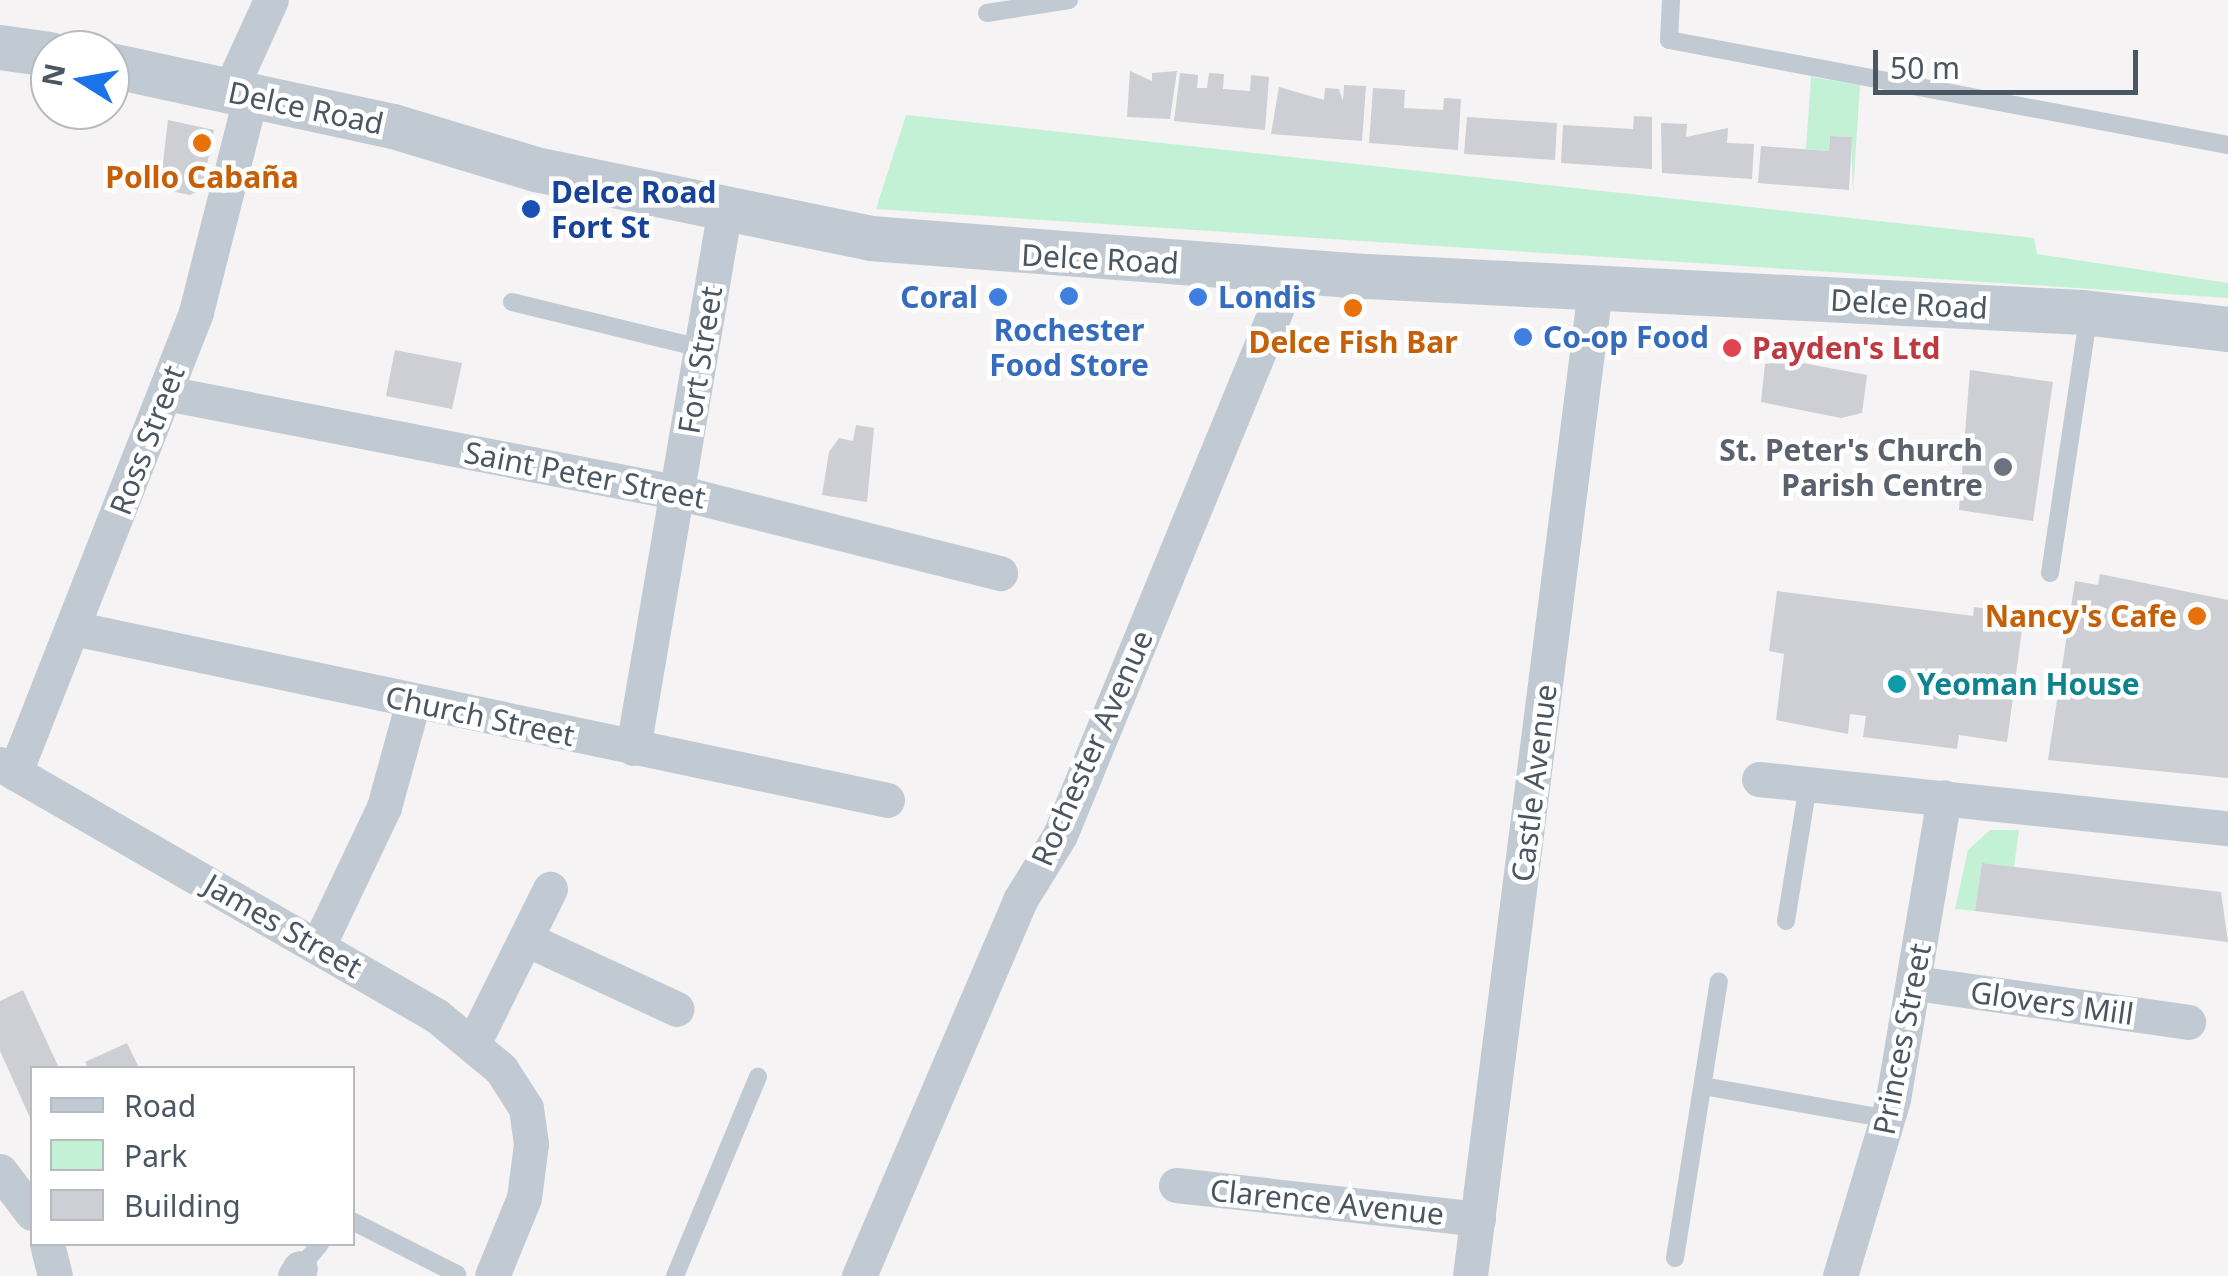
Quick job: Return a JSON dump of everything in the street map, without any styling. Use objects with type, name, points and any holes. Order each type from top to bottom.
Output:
[{"type":"street","name":"Ross Street","points":[[7,768],[73,628],[166,392],[216,246],[240,95],[271,0]]},
{"type":"street","points":[[0,48],[30,52]]},
{"type":"street","name":"Delce Road","points":[[130,69],[724,208],[990,252],[1595,289],[2090,312],[2228,329]]},
{"type":"street","name":"Fort Street","points":[[633,748],[680,493],[724,208]]},
{"type":"street","name":"Rochester Avenue","points":[[859,1276],[1020,900],[1060,835],[1292,271]]},
{"type":"street","name":"Castle Avenue","points":[[1470,1276],[1595,289]]},
{"type":"street","name":"Saint Peter Street","points":[[166,392],[680,493],[1000,574]]},
{"type":"street","name":"Church Street","points":[[73,628],[887,800]]},
{"type":"street","points":[[318,946],[379,820],[412,702]]},
{"type":"street","name":"James Street","points":[[7,768],[318,946],[474,1042],[511,1079],[530,1125],[528,1185],[474,1275]]},
{"type":"street","points":[[1759,779],[1809,778],[2228,828]]},
{"type":"street","name":"Princes Street","points":[[1840,1276],[1888,1119],[1915,983],[1944,796]]},
{"type":"street","points":[[474,1042],[550,889]]},
{"type":"street","points":[[526,939],[677,1010]]},
{"type":"street","name":"Glovers Mill","points":[[1915,983],[2188,1022]]},
{"type":"street","points":[[0,1171],[30,1210]]},
{"type":"street","name":"Clarence Avenue","points":[[1176,1186],[1478,1219]]},
{"type":"street","points":[[48,1246],[55,1276]]},
{"type":"lane","points":[[988,13],[1069,0]]},
{"type":"lane","points":[[1671,0],[1669,40],[2228,145]]},
{"type":"lane","points":[[512,302],[701,348]]},
{"type":"lane","points":[[2050,573],[2090,312]]},
{"type":"lane","points":[[1786,921],[1809,778]]},
{"type":"lane","points":[[1675,1258],[1720,981]]},
{"type":"lane","points":[[675,1276],[758,1077]]},
{"type":"lane","points":[[1703,1086],[1888,1119]]},
{"type":"lane","points":[[355,1222],[474,1275]]},
{"type":"green space","points":[[1811,77],[1860,85],[1853,192],[1851,137],[1830,136],[1829,151],[1806,149]]},
{"type":"green space","points":[[906,115],[2034,238],[2037,254],[2228,283],[2228,298],[876,209]]},
{"type":"green space","points":[[1990,830],[2019,830],[2014,867],[1982,863],[1975,911],[1955,909],[1968,850]]},
{"type":"building","points":[[1130,71],[1152,81],[1152,73],[1177,71],[1170,119],[1127,117]]},
{"type":"building","points":[[1180,73],[1198,75],[1197,88],[1207,88],[1209,73],[1224,74],[1223,89],[1250,91],[1251,75],[1269,77],[1265,130],[1174,121]]},
{"type":"building","points":[[1344,85],[1366,86],[1362,141],[1271,134],[1279,87],[1324,100],[1325,88],[1339,89],[1343,101]]},
{"type":"building","points":[[1373,88],[1405,90],[1404,108],[1443,110],[1444,98],[1461,99],[1458,150],[1369,143]]},
{"type":"building","points":[[1634,116],[1652,117],[1652,169],[1561,163],[1563,125],[1633,129]]},
{"type":"building","points":[[1467,117],[1557,123],[1555,160],[1464,154]]},
{"type":"building","points":[[168,120],[214,130],[202,189],[190,195],[160,189]]},
{"type":"building","points":[[1661,123],[1687,124],[1686,137],[1728,128],[1727,143],[1754,144],[1752,179],[1662,173]]},
{"type":"building","points":[[1830,136],[1852,137],[1849,190],[1758,183],[1761,146],[1829,151]]},
{"type":"building","points":[[395,350],[462,363],[452,409],[386,396]]},
{"type":"building","points":[[1792,361],[1867,375],[1862,413],[1841,418],[1761,402],[1765,364]]},
{"type":"building","name":"St. Peter's Church Parish Centre","points":[[1970,370],[2053,382],[2033,521],[1959,510]]},
{"type":"building","points":[[856,425],[874,428],[867,502],[822,495],[829,452],[839,438],[853,441]]},
{"type":"building","points":[[2100,574],[2228,600],[2228,778],[2048,760],[2075,581],[2098,585]]},
{"type":"building","name":"Yeoman House","points":[[1777,591],[1973,616],[1974,607],[2024,614],[2007,742],[1959,735],[1957,749],[1863,737],[1866,716],[1850,714],[1848,734],[1776,720],[1784,654],[1769,651]]},
{"type":"building","points":[[1982,863],[2221,892],[2228,942],[1975,911]]},
{"type":"building","points":[[23,990],[58,1066],[30,1066],[30,1118],[0,1051],[0,1001]]},
{"type":"building","points":[[127,1043],[138,1066],[87,1066],[85,1062]]},
{"type":"place","name":"Pollo Cabaña","points":[[202,143]]},
{"type":"place","name":"Delce Road Fort St","points":[[531,209]]},
{"type":"place","name":"Rochester Food Store","points":[[1069,296]]},
{"type":"place","name":"Coral","points":[[998,297]]},
{"type":"place","name":"Londis","points":[[1198,297]]},
{"type":"place","name":"Delce Fish Bar","points":[[1353,308]]},
{"type":"place","name":"Co-op Food","points":[[1523,337]]},
{"type":"place","name":"Payden's Ltd","points":[[1732,348]]},
{"type":"place","name":"St. Peter's Church Parish Centre","points":[[2003,467]]},
{"type":"place","name":"Nancy's Cafe","points":[[2197,616]]},
{"type":"place","name":"Yeoman House","points":[[1897,684]]}]
